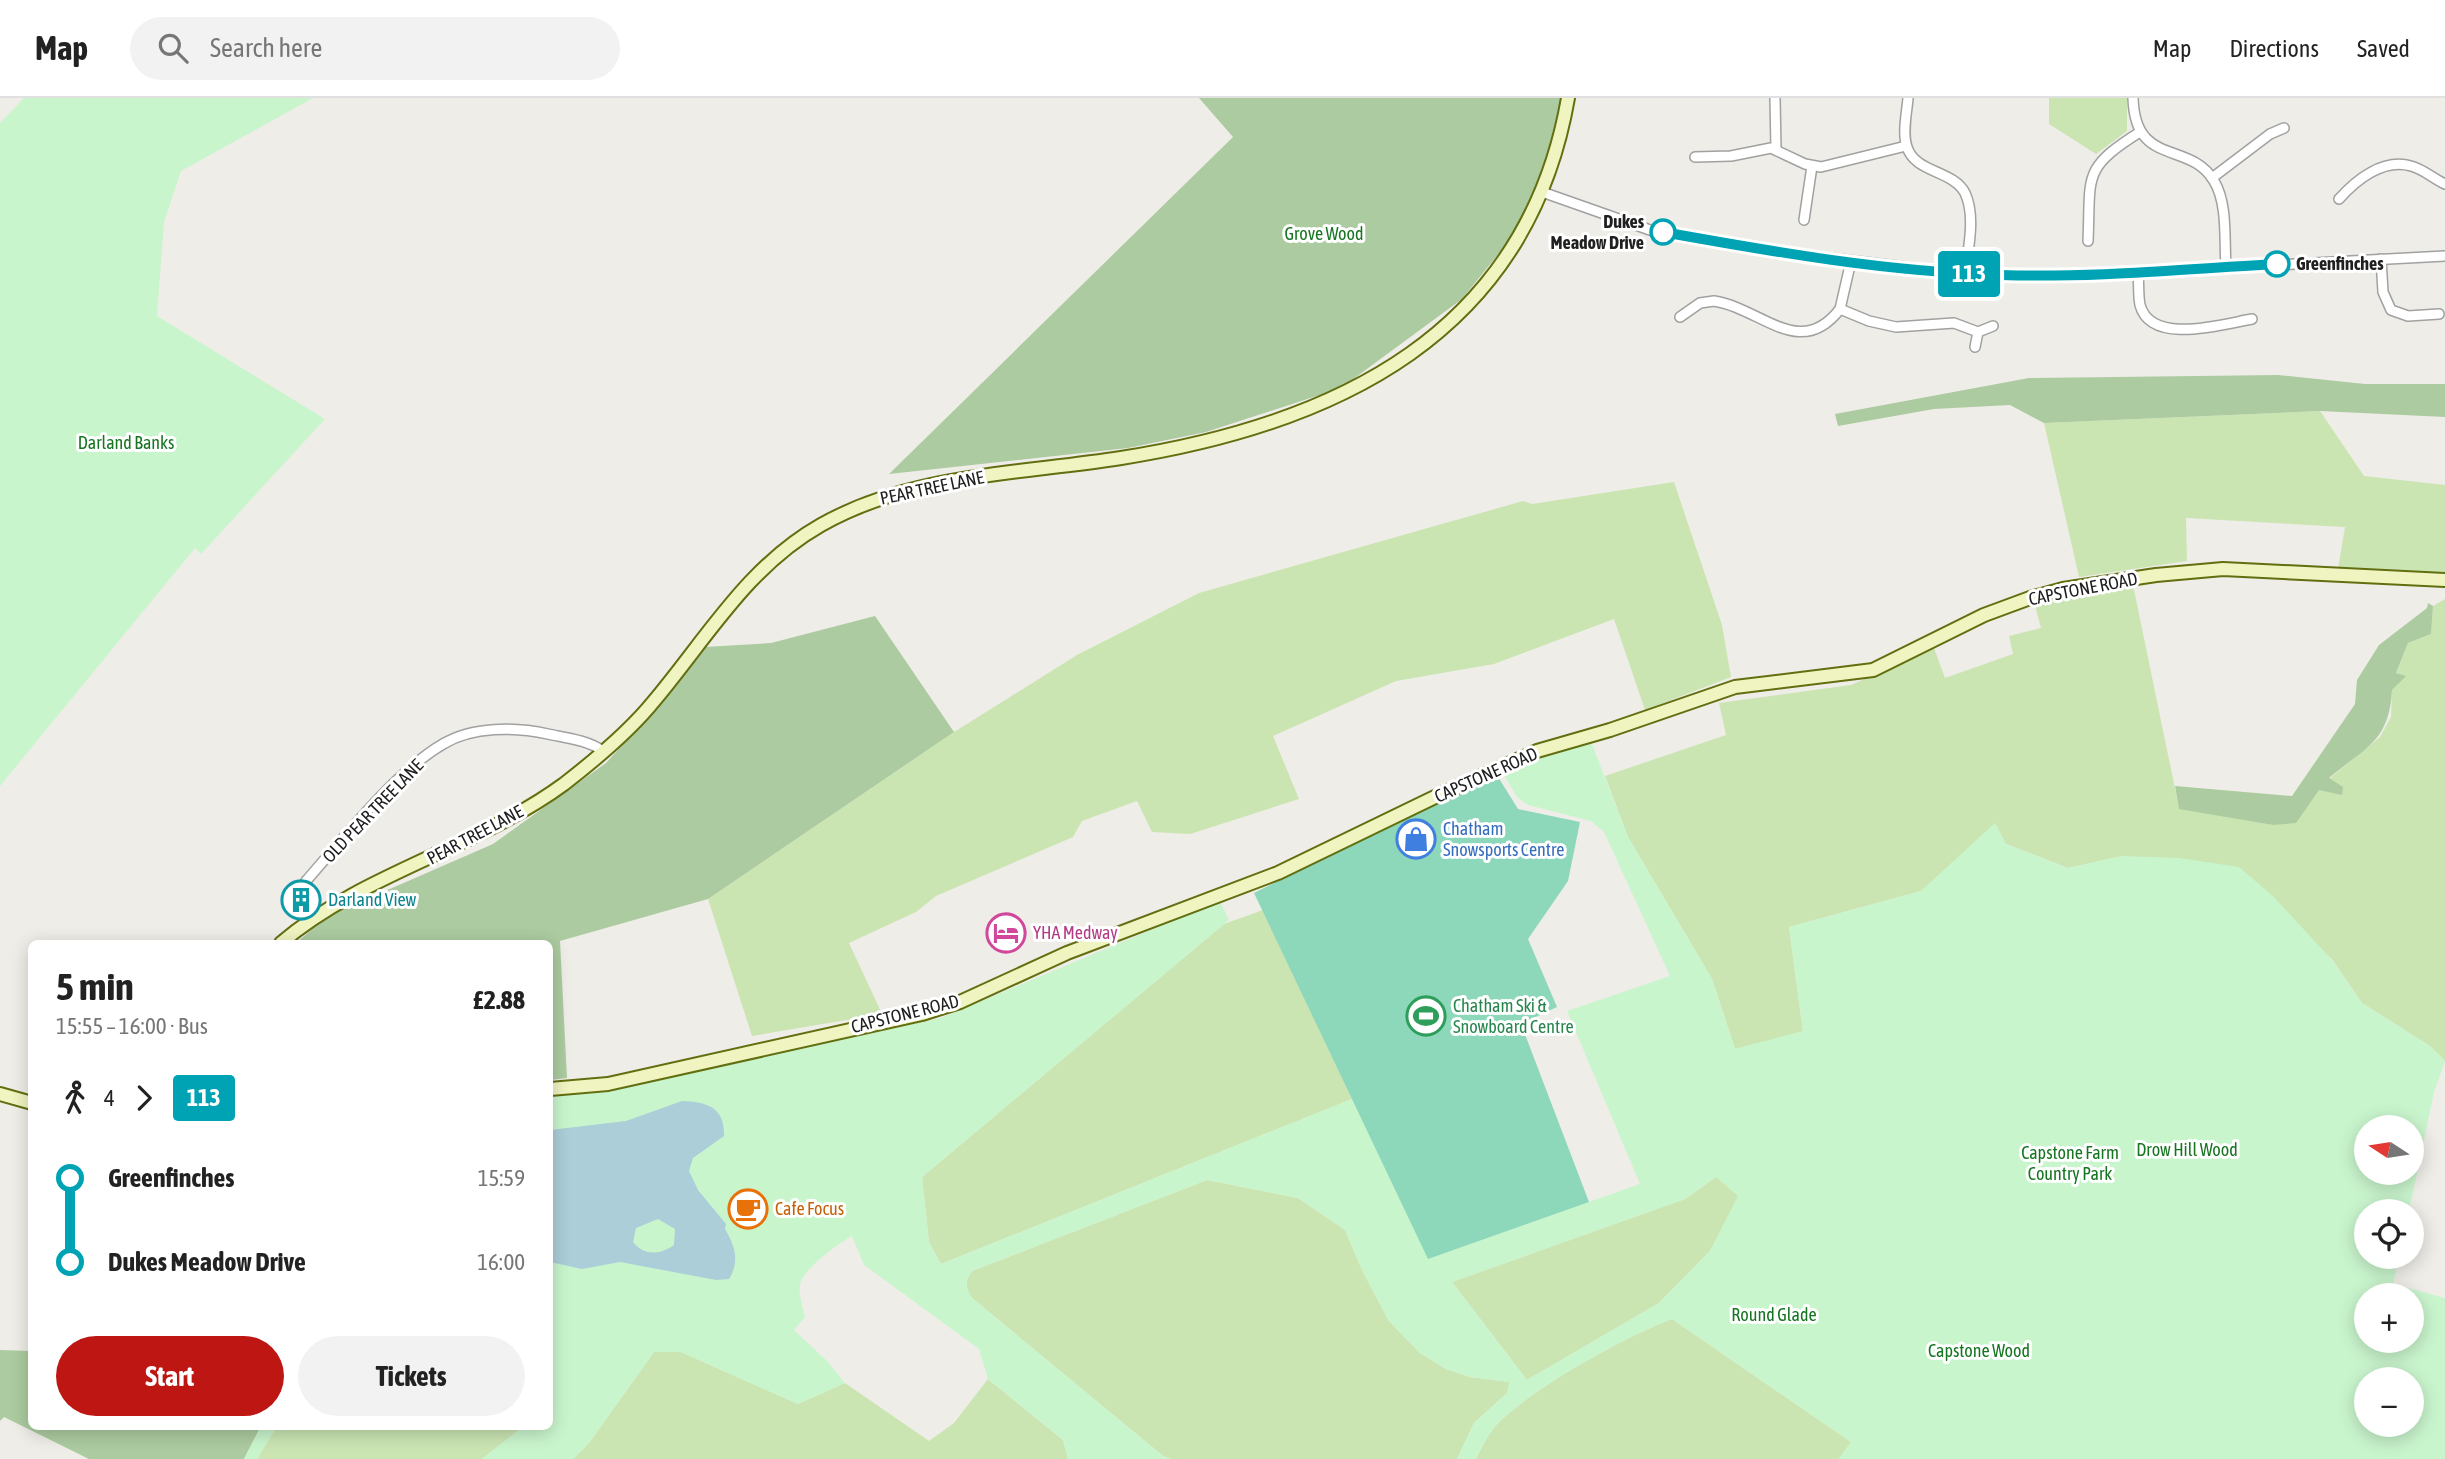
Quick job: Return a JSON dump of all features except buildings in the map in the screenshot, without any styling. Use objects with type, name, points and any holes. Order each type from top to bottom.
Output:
[{"type":"street","name":"PEAR TREE LANE","points":[[285,940],[325,911],[512,818],[564,784],[652,704],[752,578],[786,548],[820,526],[876,500],[912,489],[971,477],[1124,458],[1275,424],[1333,401],[1398,362],[1441,331],[1504,260],[1542,192],[1556,153],[1569,98]]},
{"type":"street","points":[[1775,98],[1776,149]]},
{"type":"street","points":[[1908,98],[1906,146],[1920,163],[1952,181],[1965,193],[1970,221],[1965,274]]},
{"type":"street","points":[[2133,98],[2140,132],[2152,144],[2192,163],[2213,177],[2220,194],[2226,266]]},
{"type":"street","points":[[2213,177],[2270,134],[2284,128]]},
{"type":"street","points":[[2088,241],[2094,168],[2102,158],[2140,132]]},
{"type":"street","points":[[1695,157],[1776,149],[1812,166],[1840,164],[1906,146]]},
{"type":"street","points":[[2339,199],[2368,174],[2392,165],[2415,167],[2445,184]]},
{"type":"street","points":[[1804,220],[1812,166]]},
{"type":"street","points":[[1542,192],[1650,230],[1851,261],[1965,274],[2067,276],[2445,256]]},
{"type":"street","points":[[2381,258],[2383,292],[2391,310],[2408,316],[2439,314]]},
{"type":"street","points":[[1680,317],[1700,303],[1714,301],[1789,331],[1803,333],[1823,326],[1840,309],[1851,261]]},
{"type":"street","points":[[2138,272],[2140,306],[2150,320],[2160,327],[2186,329],[2252,319]]},
{"type":"street","points":[[1840,309],[1888,326],[1905,328],[1954,323],[1978,332],[1993,326]]},
{"type":"street","points":[[1975,347],[1978,332]]},
{"type":"street","name":"CAPSTONE ROAD","points":[[553,1089],[608,1084],[922,1014],[960,1002],[1067,953],[1278,873],[1537,751],[1621,727],[1735,687],[1873,670],[1984,615],[2063,589],[2156,575],[2223,569],[2445,580]]},
{"type":"street","name":"OLD PEAR TREE LANE","points":[[306,881],[392,788],[444,744],[464,735],[517,727],[592,743],[603,751]]},
{"type":"street","points":[[0,1094],[28,1102]]},
{"type":"green space","name":"Darland Banks","points":[[24,98],[313,98],[181,171],[164,222],[157,316],[325,419],[201,554],[195,548],[0,786],[0,123]]},
{"type":"green space","name":"Grove Wood","points":[[1199,98],[1561,98],[1545,166],[1512,237],[1462,299],[1341,388],[1206,432],[1128,448],[889,474],[1233,137]]},
{"type":"green space","points":[[2049,98],[2127,98],[2127,131],[2096,154],[2049,124]]},
{"type":"green space","points":[[2278,375],[2365,384],[2445,384],[2445,417],[2320,411],[2044,423],[2010,405],[1934,409],[1838,426],[1835,414],[2029,378]]},
{"type":"green space","points":[[2320,411],[2364,476],[2445,485],[2445,575],[2338,569],[2345,527],[2186,518],[2187,561],[2079,577],[2044,423]]},
{"type":"green space","points":[[1674,482],[1722,625],[1731,677],[1645,710],[1614,619],[1494,664],[1396,681],[1273,736],[1299,799],[1190,834],[1152,832],[1137,801],[1082,821],[1073,837],[936,896],[916,912],[849,943],[882,1014],[752,1036],[708,899],[954,732],[1077,655],[1199,593],[1523,501],[1532,504]]},
{"type":"green space","points":[[2133,585],[2179,808],[2273,825],[2380,737],[2391,717],[2392,690],[2405,676],[2396,673],[2408,643],[2431,634],[2433,606],[2445,599],[2445,1061],[2430,1046],[2362,1003],[2331,958],[2122,856],[2068,868],[2006,844],[1950,867],[1921,891],[1789,927],[1803,1032],[1735,1049],[1712,979],[1628,837],[1605,776],[1726,735],[1719,703],[1851,685],[1934,648],[1945,678],[2013,654],[2009,636],[2041,628],[2034,602]]},
{"type":"green space","points":[[2428,603],[2433,606],[2431,634],[2408,643],[2396,673],[2406,676],[2392,690],[2390,707],[2381,733],[2329,778],[2343,787],[2342,795],[2319,790],[2296,823],[2273,825],[2179,809],[2175,786],[2292,796],[2355,704],[2357,680],[2379,645],[2427,608]]},
{"type":"green space","points":[[875,616],[954,732],[708,899],[560,941],[567,1078],[553,1080],[553,940],[300,940],[328,916],[493,844],[606,763],[658,706],[705,647],[771,643]]},
{"type":"green space","name":"Capstone Farm Country Park","points":[[1590,739],[1628,837],[1712,979],[1735,1049],[1803,1031],[1789,927],[1921,891],[1995,823],[2006,844],[2068,868],[2122,856],[2179,858],[2239,867],[2273,896],[2331,959],[2362,1003],[2430,1046],[2445,1061],[2434,1092],[2424,1140],[2424,1115],[2354,1115],[2354,1185],[2414,1185],[2412,1199],[2354,1199],[2354,1269],[2396,1269],[2393,1283],[2354,1283],[2354,1353],[2424,1353],[2424,1292],[2445,1298],[2445,1459],[1839,1459],[1851,1442],[1672,1319],[1606,1350],[1557,1378],[1499,1422],[1476,1459],[1457,1459],[1474,1423],[1507,1393],[1509,1382],[1470,1377],[1446,1369],[1420,1353],[1389,1321],[1345,1230],[1298,1198],[1207,1180],[972,1271],[967,1281],[972,1298],[1163,1456],[1171,1459],[1068,1459],[1063,1440],[988,1379],[979,1349],[864,1265],[852,1236],[822,1257],[803,1278],[800,1292],[805,1317],[794,1330],[828,1362],[845,1383],[798,1404],[681,1352],[654,1352],[589,1443],[573,1459],[482,1459],[519,1430],[553,1430],[553,1094],[730,1063],[941,1018],[1220,901],[1229,920],[922,1177],[929,1242],[941,1264],[1352,1099],[1429,1258],[1640,1184],[1567,1011],[1670,976],[1604,832],[1591,821],[1528,805],[1517,797],[1501,770]],"holes":[[[1716,1177],[1738,1196],[1710,1251],[1659,1303],[1527,1380],[1452,1282],[1685,1199]]]},
{"type":"green space","name":"Chatham Ski & Snowboard Centre","points":[[1495,772],[1518,809],[1580,822],[1568,881],[1528,939],[1557,1007],[1521,1024],[1589,1202],[1428,1259],[1254,893]]},
{"type":"green space","points":[[1263,910],[1352,1099],[941,1264],[929,1242],[922,1177],[1224,924]]},
{"type":"green space","points":[[1716,1177],[1739,1196],[1710,1251],[1659,1303],[1527,1380],[1452,1282],[1685,1199]]},
{"type":"green space","points":[[1207,1180],[1298,1198],[1345,1230],[1389,1321],[1420,1353],[1446,1369],[1470,1377],[1510,1382],[1507,1393],[1474,1423],[1457,1459],[1171,1459],[1163,1456],[970,1294],[967,1284],[972,1271]]},
{"type":"green space","points":[[1672,1319],[1851,1442],[1839,1459],[1476,1459],[1495,1426],[1535,1393],[1606,1350]]},
{"type":"green space","points":[[0,1350],[28,1351],[28,1429],[4,1417],[0,1421]]},
{"type":"green space","points":[[654,1352],[681,1352],[798,1404],[845,1383],[929,1441],[954,1423],[988,1379],[1063,1440],[1068,1459],[573,1459],[589,1443]]},
{"type":"green space","points":[[30,1430],[259,1430],[244,1459],[89,1459]]},
{"type":"green space","points":[[259,1430],[275,1430],[257,1459],[244,1459]]},
{"type":"green space","points":[[275,1430],[519,1430],[482,1459],[257,1459]]},
{"type":"water","points":[[682,1101],[707,1105],[718,1112],[724,1126],[724,1136],[693,1158],[689,1171],[698,1190],[726,1224],[725,1229],[735,1254],[729,1279],[716,1280],[620,1262],[582,1269],[553,1263],[553,1130],[626,1121]],"holes":[[[658,1219],[675,1229],[674,1245],[663,1251],[642,1250],[633,1242],[636,1228]]]},
{"type":"bus line","name":"113","points":[[1663,232],[1805,255],[1965,274],[2067,276],[2277,264]]},
{"type":"place","name":"Dukes Meadow Drive","points":[[1663,232]]},
{"type":"place","name":"Greenfinches","points":[[2277,264]]},
{"type":"place","name":"Chatham Snowsports Centre","points":[[1416,839]]},
{"type":"place","name":"Darland View","points":[[301,900]]},
{"type":"place","name":"YHA Medway","points":[[1006,933]]},
{"type":"place","name":"Chatham Ski & Snowboard Centre","points":[[1426,1016]]},
{"type":"place","name":"Cafe Focus","points":[[748,1209]]},
{"type":"park label","name":"Drow Hill Wood","points":[[2187,1150]]},
{"type":"park label","name":"Round Glade","points":[[1774,1315]]},
{"type":"park label","name":"Capstone Wood","points":[[1979,1351]]}]
